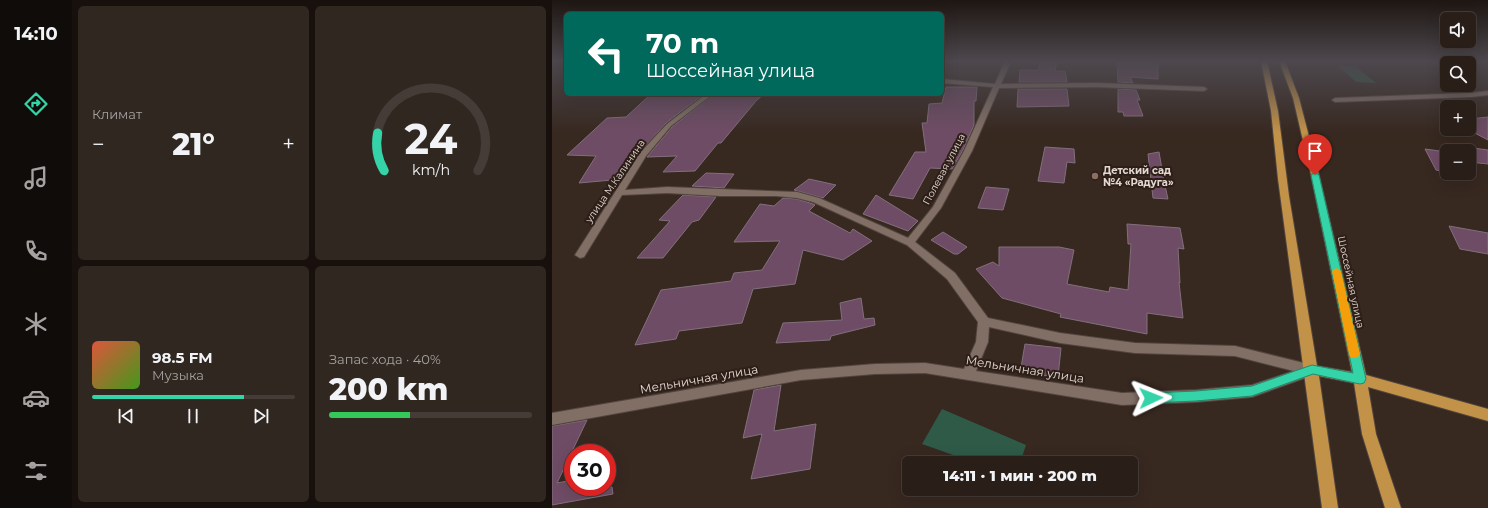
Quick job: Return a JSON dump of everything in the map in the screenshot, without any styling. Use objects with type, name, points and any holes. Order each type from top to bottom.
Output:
[{"type":"main road","points":[[1270,85],[1273,95],[1282,176],[1312,370],[1330,508]]},
{"type":"main road","name":"Шоссейная улица","points":[[1291,85],[1296,98],[1315,175],[1360,379],[1370,434],[1393,508]]},
{"type":"main road","name":"Мельничная улица","points":[[1312,370],[1360,379],[1488,415]]},
{"type":"street","points":[[983,85],[997,86],[1097,85],[1204,89]]},
{"type":"street","name":"Полевая улица","points":[[910,243],[937,208],[968,151],[997,86]]},
{"type":"street","points":[[1335,100],[1471,95],[1488,93]]},
{"type":"street","points":[[1471,95],[1488,101]]},
{"type":"street","name":"улица М.Калинина","points":[[580,255],[643,155],[669,125],[707,96]]},
{"type":"street","points":[[618,193],[667,190],[797,195],[816,200],[836,208],[910,243],[951,276],[984,321],[1060,338],[1136,348],[1235,351],[1312,370]]},
{"type":"street","points":[[968,374],[982,342],[984,321]]},
{"type":"street","name":"Мельничная улица","points":[[552,419],[801,375],[875,369],[918,368],[968,374],[1122,399],[1196,396],[1252,391],[1312,370]]},
{"type":"green space","points":[[942,409],[1026,445],[1022,456],[956,456],[922,444]]},
{"type":"building","points":[[946,87],[977,87],[976,101],[974,101],[974,125],[963,150],[952,169],[930,168],[913,199],[889,195],[915,152],[926,152],[922,123],[927,123],[929,104],[942,103]]},
{"type":"building","points":[[1018,89],[1067,89],[1069,106],[1017,107]]},
{"type":"building","points":[[1118,89],[1136,90],[1140,100],[1137,100],[1143,116],[1124,116],[1123,112],[1118,112]]},
{"type":"building","points":[[649,96],[701,96],[666,123],[636,157],[630,157],[612,180],[579,183],[596,156],[567,155],[607,118],[626,117]]},
{"type":"building","points":[[711,96],[762,96],[721,143],[718,143],[695,171],[663,172],[677,156],[647,157],[672,127]]},
{"type":"building","points":[[1488,117],[1488,140],[1476,134],[1476,118]]},
{"type":"building","points":[[1045,147],[1074,149],[1075,163],[1067,162],[1064,183],[1038,181]]},
{"type":"building","points":[[1476,148],[1488,150],[1488,164],[1476,163]]},
{"type":"building","points":[[1425,149],[1440,151],[1440,171],[1436,170]]},
{"type":"building","points":[[1159,152],[1168,199],[1153,198],[1148,154]]},
{"type":"building","points":[[706,173],[734,174],[724,188],[692,186]]},
{"type":"building","points":[[809,179],[836,185],[823,198],[794,190]]},
{"type":"building","points":[[986,187],[1009,189],[1003,210],[978,208]]},
{"type":"building","points":[[683,195],[716,197],[699,220],[692,222],[663,258],[637,258],[670,221],[659,220]]},
{"type":"building","points":[[876,195],[918,221],[908,231],[863,214]]},
{"type":"building","points":[[783,198],[797,199],[813,204],[815,205],[809,211],[850,233],[853,229],[872,241],[843,260],[803,250],[795,284],[753,289],[742,323],[679,331],[676,339],[635,345],[661,290],[731,281],[734,273],[762,270],[780,241],[734,242],[760,204],[774,206]]},
{"type":"building","points":[[1127,224],[1180,228],[1184,249],[1178,248],[1180,283],[1179,282],[1183,318],[1147,313],[1147,334],[1060,317],[1061,314],[1002,298],[976,269],[993,262],[999,266],[999,247],[1059,247],[1074,250],[1067,284],[1109,292],[1110,287],[1128,290],[1131,244],[1128,244]]},
{"type":"building","points":[[1449,226],[1488,233],[1488,254],[1460,249]]},
{"type":"building","points":[[943,232],[967,247],[958,254],[954,254],[931,240]]},
{"type":"building","points":[[861,298],[864,319],[874,318],[875,325],[831,336],[830,340],[776,343],[783,323],[842,320],[840,303]]},
{"type":"building","points":[[1025,344],[1061,348],[1058,377],[1020,373]]},
{"type":"building","points":[[781,385],[774,431],[816,424],[810,469],[751,479],[762,434],[743,438],[754,390]]},
{"type":"building","points":[[587,420],[576,444],[564,444],[564,468],[557,483],[564,482],[564,496],[602,496],[552,505],[552,426]]},
{"type":"slow traffic","points":[[1336,271],[1354,354]]},
{"type":"place","name":"Детский сад №4 «Радуга»","points":[[1095,176]]},
{"type":"route","points":[[1151,398],[1252,391],[1312,370],[1360,379],[1315,175]]}]
